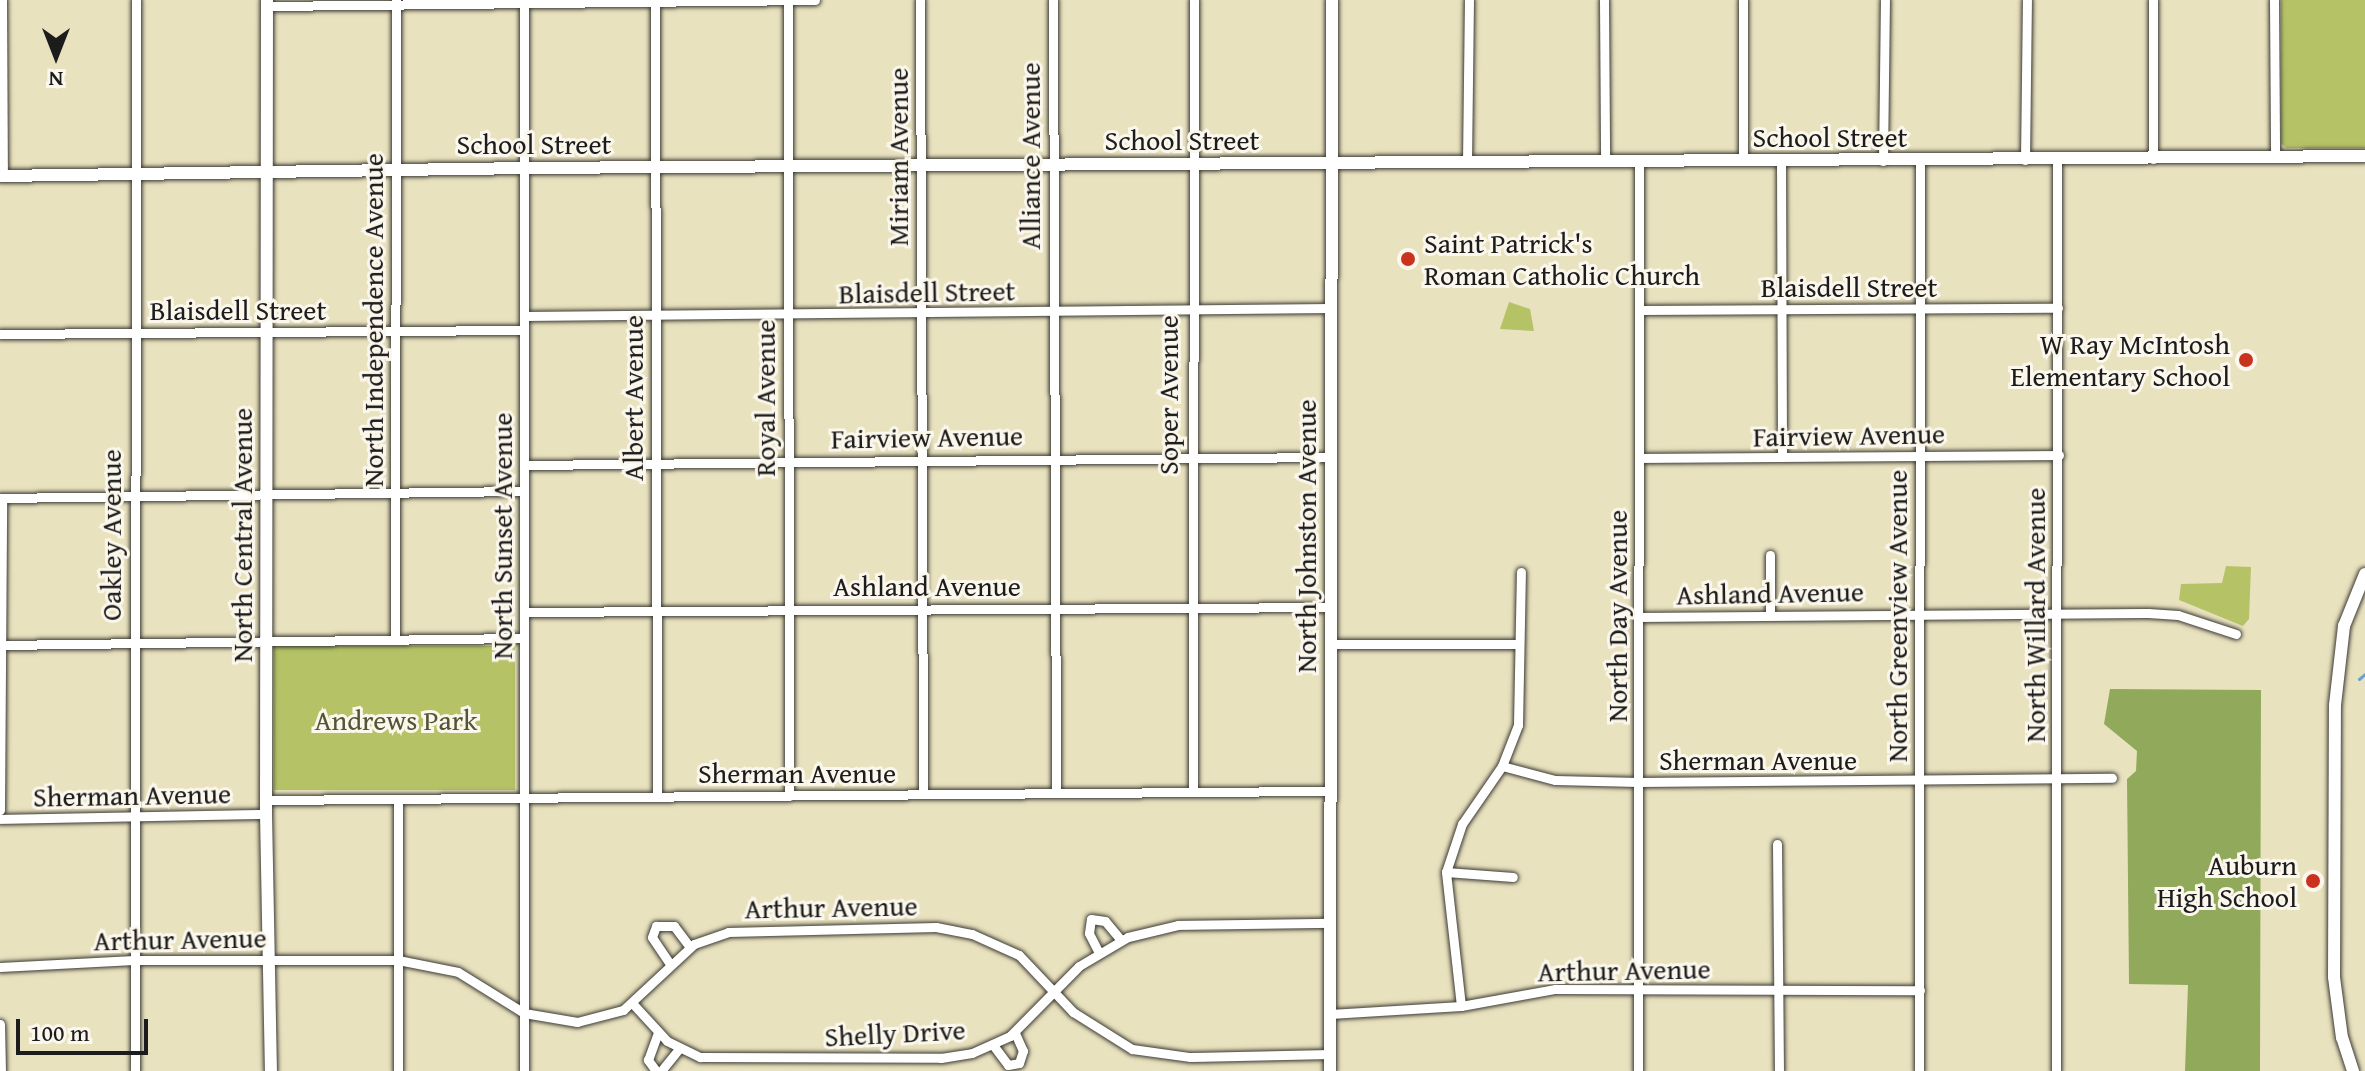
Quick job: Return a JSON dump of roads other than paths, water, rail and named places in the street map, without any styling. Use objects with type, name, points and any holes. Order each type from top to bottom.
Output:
[{"type":"main road","name":"North Johnston Avenue","points":[[1330,1071],[1332,0]]},
{"type":"main road","name":"North Central Avenue","points":[[267,3],[265,641],[271,1071]]},
{"type":"main road","name":"School Street","points":[[2,176],[524,168],[2365,156]]},
{"type":"main road","points":[[2353,1071],[2342,1038],[2334,977],[2335,705],[2344,626],[2365,574]]},
{"type":"street","points":[[2,0],[2,176]]},
{"type":"street","name":"Oakley Avenue","points":[[135,1071],[132,642],[136,0]]},
{"type":"street","name":"Royal Avenue","points":[[788,0],[789,796]]},
{"type":"street","points":[[267,3],[815,0]]},
{"type":"street","name":"Miriam Avenue","points":[[920,0],[919,609],[923,794]]},
{"type":"street","name":"Alliance Avenue","points":[[1053,0],[1050,312],[1056,793]]},
{"type":"street","name":"Soper Avenue","points":[[1193,791],[1190,311],[1194,0]]},
{"type":"street","points":[[1467,162],[1469,0]]},
{"type":"street","points":[[1604,0],[1605,161]]},
{"type":"street","points":[[1743,0],[1743,161]]},
{"type":"street","points":[[1883,161],[1885,0]]},
{"type":"street","points":[[2025,160],[2027,0]]},
{"type":"street","points":[[2153,0],[2153,159]]},
{"type":"street","points":[[2274,0],[2275,157]]},
{"type":"street","name":"Albert Avenue","points":[[655,1],[653,463],[657,796]]},
{"type":"street","name":"North Independence Avenue","points":[[395,640],[396,2]]},
{"type":"street","name":"North Sunset Avenue","points":[[524,2],[524,1071]]},
{"type":"street","name":"North Willard Avenue","points":[[2056,1071],[2057,160]]},
{"type":"street","points":[[1781,161],[1782,457]]},
{"type":"street","name":"North Greenview Avenue","points":[[1919,1071],[1920,161]]},
{"type":"street","name":"North Day Avenue","points":[[1638,1071],[1639,162]]},
{"type":"street","name":"Blaisdell Street","points":[[524,316],[656,318],[1331,308]]},
{"type":"street","name":"Blaisdell Street","points":[[1640,310],[2058,308]]},
{"type":"street","name":"Blaisdell Street","points":[[0,334],[524,330]]},
{"type":"street","name":"Fairview Avenue","points":[[1640,458],[2059,455]]},
{"type":"street","name":"Fairview Avenue","points":[[524,465],[921,458],[1330,457]]},
{"type":"street","points":[[0,810],[1,498],[397,490],[524,491]]},
{"type":"street","points":[[1770,555],[1770,615]]},
{"type":"street","points":[[1461,1006],[1446,872],[1462,824],[1502,766],[1518,725],[1521,572]]},
{"type":"street","name":"Ashland Avenue","points":[[524,612],[1331,607]]},
{"type":"street","name":"Ashland Avenue","points":[[1637,617],[2056,612],[2178,615],[2236,634]]},
{"type":"street","points":[[0,645],[524,638]]},
{"type":"street","points":[[1331,644],[1519,644]]},
{"type":"street","name":"Sherman Avenue","points":[[1502,766],[1555,780],[1638,782],[2112,778]]},
{"type":"street","name":"Sherman Avenue","points":[[266,800],[1329,791]]},
{"type":"street","points":[[398,800],[398,1071]]},
{"type":"street","name":"Sherman Avenue","points":[[0,819],[266,814]]},
{"type":"street","points":[[1777,844],[1779,1071]]},
{"type":"street","points":[[1446,872],[1513,877]]},
{"type":"street","points":[[1098,951],[1089,933],[1091,919],[1105,921],[1121,940]]},
{"type":"street","name":"Shelly Drive","points":[[633,1004],[658,1033],[679,1049],[711,1058],[941,1058],[993,1045],[1015,1033],[1098,951],[1121,940],[1178,925],[1330,923]]},
{"type":"street","points":[[670,964],[652,937],[656,926],[674,926],[690,947]]},
{"type":"street","name":"Arthur Avenue","points":[[0,967],[134,960],[398,960],[458,972],[524,1013],[577,1022],[633,1004],[690,947],[756,928],[954,929],[1019,955],[1055,995],[1101,1033],[1147,1053],[1330,1054]]},
{"type":"street","name":"Arthur Avenue","points":[[1330,1014],[1461,1006],[1555,989],[1920,990]]},
{"type":"street","points":[[0,1024],[1,1071]]},
{"type":"street","points":[[658,1033],[648,1060],[658,1071],[679,1049]]},
{"type":"street","points":[[993,1045],[1008,1065],[1019,1063],[1023,1051],[1015,1033]]},
{"type":"street","points":[[787,1060],[787,1071]]},
{"type":"waterway","points":[[2359,679],[2365,674]]},
{"type":"place","name":"Saint Patrick's Roman Catholic Church","points":[[1408,259]]},
{"type":"place","name":"W Ray McIntosh Elementary School","points":[[2246,360]]},
{"type":"place","name":"Auburn High School","points":[[2313,881]]},
{"type":"park label","name":"Andrews Park","points":[[396,720]]}]
